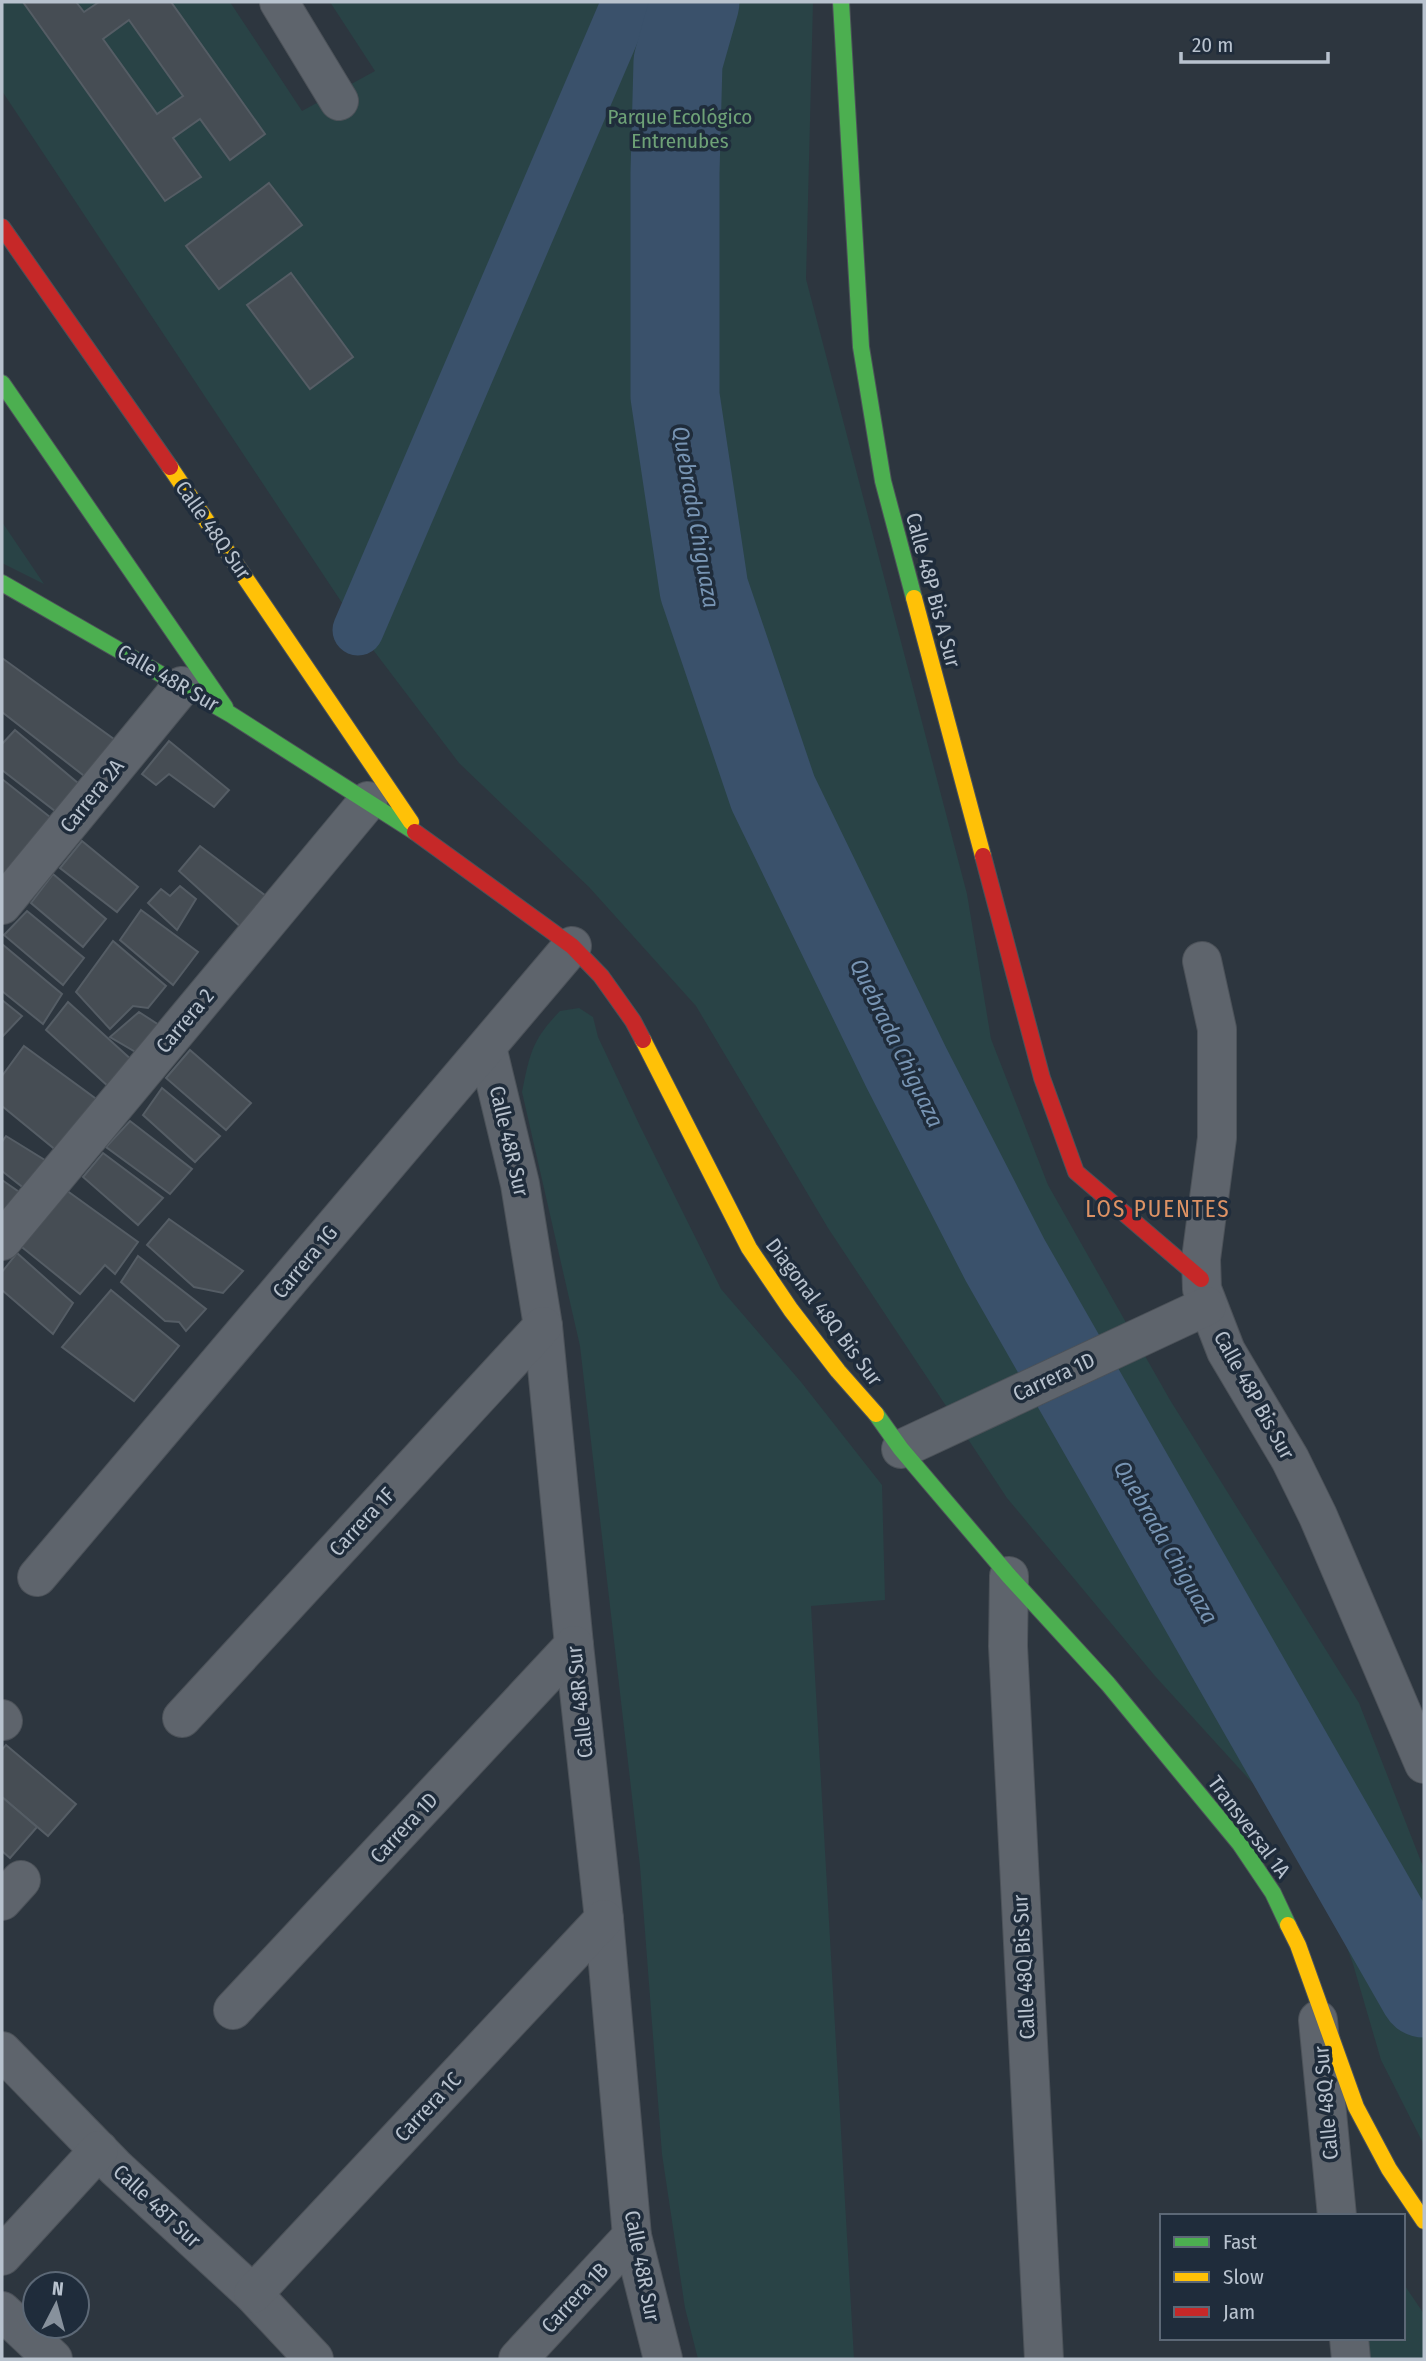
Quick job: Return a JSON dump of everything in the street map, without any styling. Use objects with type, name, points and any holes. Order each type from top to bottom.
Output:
[{"type":"main road","name":"Calle 48P Bis A Sur","points":[[841,2],[860,347],[883,481],[1042,1078],[1076,1172],[1204,1293]]},
{"type":"main road","name":"Calle 48Q Sur","points":[[2,227],[215,532],[420,835]]},
{"type":"main road","points":[[2,383],[230,714]]},
{"type":"main road","name":"Calle 48R Sur","points":[[2,583],[230,714],[368,801],[420,835],[572,946]]},
{"type":"main road","name":"Diagonal 48Q Bis Sur","points":[[572,946],[601,976],[633,1021],[749,1248],[771,1283],[901,1449],[1009,1576]]},
{"type":"main road","name":"Transversal 1A","points":[[1009,1576],[1108,1684],[1240,1844],[1273,1893],[1298,1945],[1356,2107],[1388,2169],[1424,2221]]},
{"type":"street","points":[[279,2],[339,102]]},
{"type":"street","name":"Carrera 2A","points":[[2,905],[182,686]]},
{"type":"street","name":"Carrera 2","points":[[2,1241],[368,801]]},
{"type":"street","name":"Carrera 1G","points":[[37,1577],[572,946]]},
{"type":"street","name":"Calle 48P Bis Sur","points":[[1202,961],[1217,1029],[1217,1138],[1201,1259],[1204,1293],[1226,1351],[1290,1459],[1318,1516],[1424,1764]]},
{"type":"street","name":"Calle 48R Sur","points":[[487,1047],[520,1184],[543,1326],[604,1919],[632,2236],[663,2359]]},
{"type":"street","name":"Carrera 1D","points":[[901,1449],[1114,1350],[1204,1293]]},
{"type":"street","name":"Carrera 1F","points":[[182,1718],[543,1326]]},
{"type":"street","name":"Calle 48Q Bis Sur","points":[[1009,1576],[1008,1646],[1044,2359]]},
{"type":"street","name":"Carrera 1D","points":[[233,2010],[574,1645]]},
{"type":"street","name":"Carrera 1C","points":[[253,2294],[604,1919]]},
{"type":"street","name":"Calle 48Q Sur","points":[[1315,1990],[1337,2214]]},
{"type":"street","name":"Calle 48T Sur","points":[[2,2051],[99,2150],[253,2294],[314,2359]]},
{"type":"street","points":[[2,2256],[99,2150]]},
{"type":"street","name":"Carrera 1B","points":[[518,2359],[632,2236]]},
{"type":"street","points":[[2,2311],[53,2359]]},
{"type":"street","points":[[1349,2340],[1351,2359]]},
{"type":"green space","name":"Parque Ecológico Entrenubes","points":[[2,2],[230,2],[302,111],[375,71],[330,2],[813,2],[806,279],[967,894],[991,1039],[1048,1185],[1170,1400],[1359,1703],[1424,1869],[1424,2145],[1381,2060],[1353,1964],[1331,1904],[1305,1853],[1268,1800],[1155,1676],[1007,1498],[828,1228],[696,1006],[589,887],[459,763],[374,651],[2,91]]},
{"type":"green space","points":[[2,522],[44,584],[2,563]]},
{"type":"green space","points":[[579,1008],[593,1017],[598,1037],[721,1289],[801,1382],[882,1485],[885,1600],[811,1606],[854,2359],[698,2359],[685,2308],[662,2154],[640,1866],[580,1346],[522,1092],[530,1057],[543,1030],[560,1011]]},
{"type":"green space","points":[[1405,2286],[1424,2314],[1424,2359],[1366,2359],[1364,2340],[1405,2340]]},
{"type":"building","points":[[23,2],[76,2],[84,12],[99,2],[171,2],[265,134],[230,160],[200,119],[173,138],[201,177],[165,201]],"holes":[[[129,20],[183,96],[157,114],[103,39]]]},
{"type":"building","points":[[269,183],[302,225],[219,289],[186,246]]},
{"type":"building","points":[[291,273],[353,357],[310,389],[247,305]]},
{"type":"building","points":[[2,658],[118,742],[92,782],[2,712]]},
{"type":"building","points":[[15,730],[85,789],[64,818],[2,770],[2,744]]},
{"type":"building","points":[[169,741],[229,790],[214,807],[169,774],[156,785],[142,774]]},
{"type":"building","points":[[2,779],[55,821],[2,877]]},
{"type":"building","points":[[82,841],[138,887],[117,912],[60,868]]},
{"type":"building","points":[[200,846],[270,899],[243,929],[179,871]]},
{"type":"building","points":[[53,874],[106,919],[83,947],[31,903]]},
{"type":"building","points":[[180,886],[196,899],[177,930],[148,903],[161,889],[170,896]]},
{"type":"building","points":[[141,910],[198,952],[173,985],[120,940]]},
{"type":"building","points":[[27,911],[84,958],[63,985],[4,935]]},
{"type":"building","points":[[113,941],[166,986],[148,1008],[133,1006],[110,1029],[76,992]]},
{"type":"building","points":[[2,944],[62,994],[43,1024],[2,991]]},
{"type":"building","points":[[2,1000],[22,1016],[2,1037]]},
{"type":"building","points":[[68,1002],[134,1062],[109,1087],[46,1030]]},
{"type":"building","points":[[139,1012],[162,1027],[139,1054],[110,1037]]},
{"type":"building","points":[[24,1046],[99,1101],[57,1151],[2,1106],[2,1076]]},
{"type":"building","points":[[190,1050],[251,1103],[226,1130],[166,1078]]},
{"type":"building","points":[[162,1088],[220,1136],[195,1162],[143,1115]]},
{"type":"building","points":[[130,1121],[192,1169],[170,1194],[106,1147]]},
{"type":"building","points":[[6,1136],[48,1162],[25,1189],[2,1171],[2,1142]]},
{"type":"building","points":[[103,1153],[163,1198],[138,1225],[83,1177]]},
{"type":"building","points":[[2,1180],[22,1194],[2,1216]]},
{"type":"building","points":[[66,1190],[138,1242],[115,1274],[105,1265],[80,1294],[18,1244]]},
{"type":"building","points":[[169,1219],[243,1271],[223,1293],[194,1287],[147,1245]]},
{"type":"building","points":[[17,1253],[73,1303],[53,1334],[2,1290],[2,1272]]},
{"type":"building","points":[[138,1256],[206,1309],[186,1331],[179,1322],[165,1321],[121,1282]]},
{"type":"building","points":[[111,1290],[179,1346],[134,1401],[62,1347]]},
{"type":"building","points":[[6,1745],[76,1804],[48,1836],[2,1797],[2,1750]]},
{"type":"building","points":[[2,1797],[37,1827],[10,1858],[2,1851]]},
{"type":"waterway","points":[[358,630],[623,12],[634,2]]},
{"type":"waterway","name":"Quebrada Chiguaza","points":[[695,2],[678,62],[675,396],[704,589],[773,793],[906,1067],[1005,1260],[1424,1993]]},
{"type":"traffic: fast","points":[[841,2],[861,347],[883,481],[914,598]]},
{"type":"traffic: fast","points":[[2,383],[225,707]]},
{"type":"traffic: fast","points":[[2,583],[230,714],[415,832]]},
{"type":"traffic: fast","points":[[876,1414],[901,1449],[1009,1576],[1108,1684],[1240,1844],[1273,1893],[1288,1925]]},
{"type":"traffic: slow","points":[[170,467],[411,822]]},
{"type":"traffic: slow","points":[[914,598],[983,856]]},
{"type":"traffic: slow","points":[[643,1040],[749,1248],[791,1310],[838,1371],[876,1414]]},
{"type":"traffic: slow","points":[[1288,1925],[1298,1945],[1356,2107],[1389,2169],[1424,2221]]},
{"type":"traffic: jam","points":[[2,227],[170,467]]},
{"type":"traffic: jam","points":[[415,832],[572,946],[601,976],[643,1040]]},
{"type":"traffic: jam","points":[[983,856],[1042,1078],[1076,1172],[1201,1279]]},
{"type":"district","name":"LOS PUENTES","points":[[1158,1209]]}]
